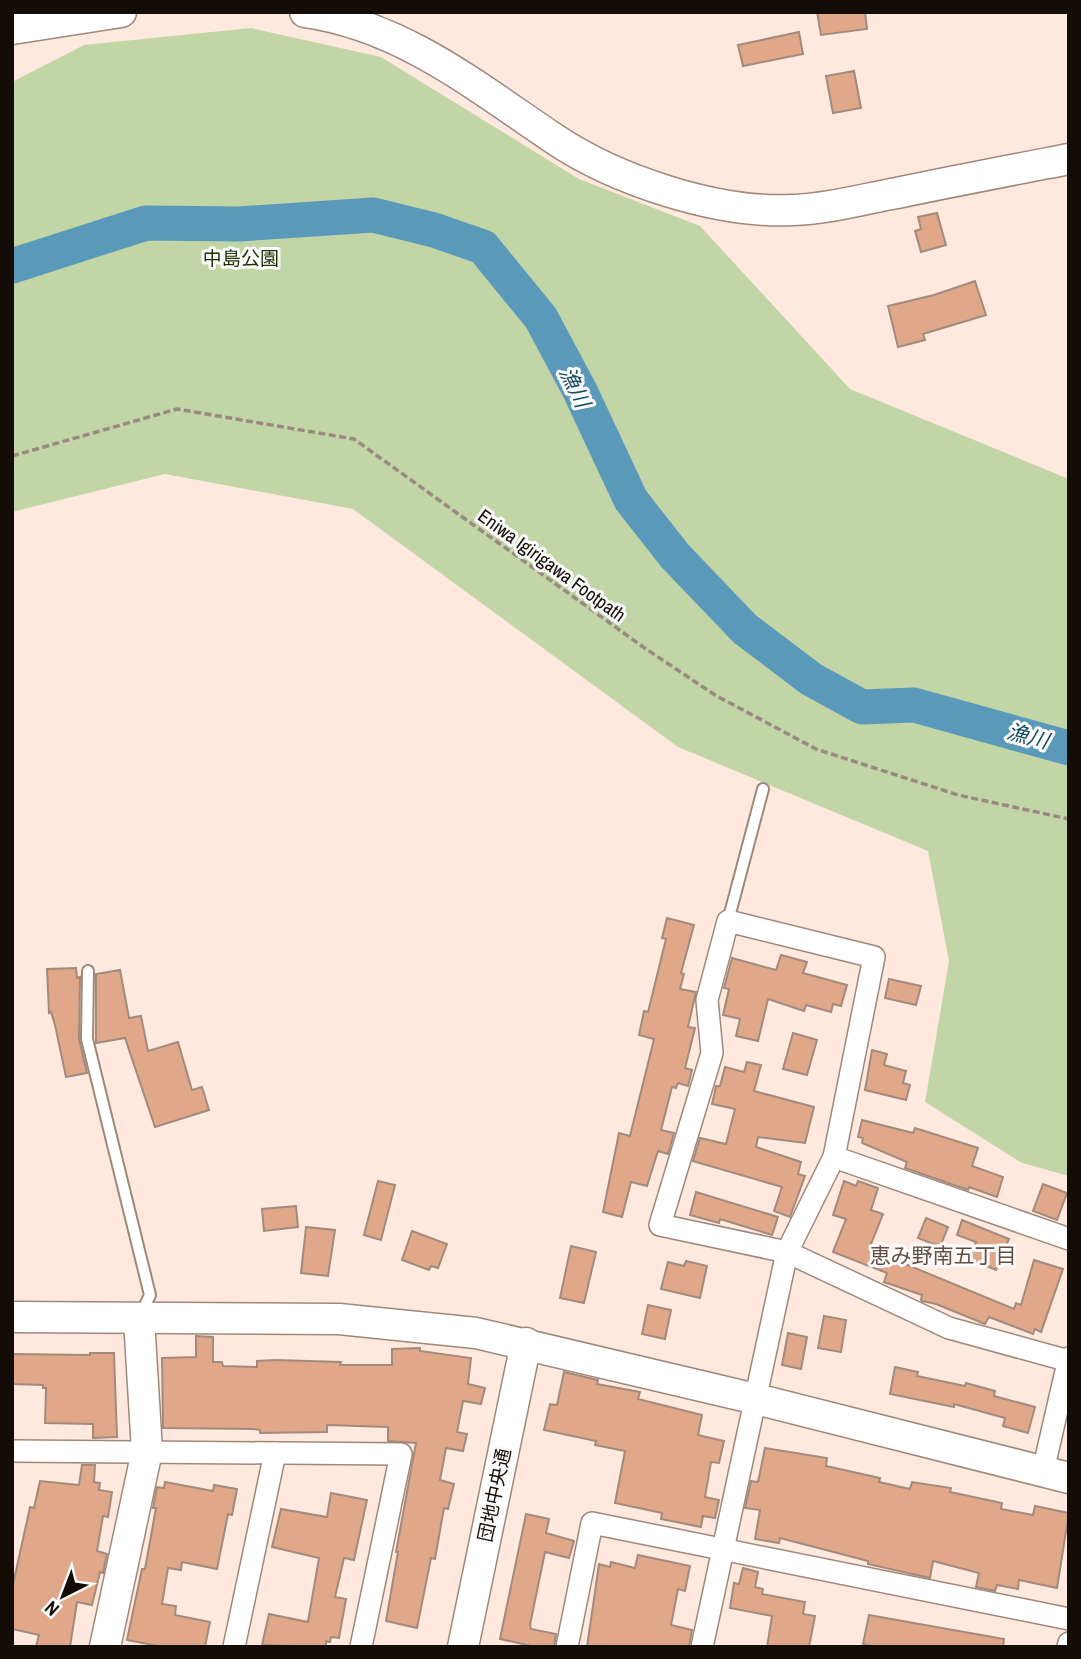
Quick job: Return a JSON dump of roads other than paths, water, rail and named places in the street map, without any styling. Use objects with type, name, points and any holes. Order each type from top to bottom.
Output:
[{"type":"street","points":[[12,29],[121,12]]},
{"type":"street","points":[[305,12],[372,29],[427,54],[510,107],[554,139],[600,164],[656,188],[718,205],[768,210],[824,207],[1069,159]]},
{"type":"street","points":[[12,1317],[139,1320],[338,1319],[476,1333],[526,1343],[755,1399],[1056,1474],[1068,1360],[949,1328],[787,1252],[660,1224],[712,1053],[707,1000],[728,921],[874,957],[834,1157],[787,1252],[755,1399],[724,1548],[702,1647]]},
{"type":"street","points":[[834,1157],[1069,1239]]},
{"type":"street","points":[[105,1647],[147,1451],[139,1320]]},
{"type":"street","name":"団地中央通","points":[[463,1647],[526,1343]]},
{"type":"street","points":[[14,1458],[147,1451],[401,1454],[361,1647]]},
{"type":"street","points":[[234,1647],[275,1453]]},
{"type":"street","points":[[567,1647],[592,1523],[1069,1619]]},
{"type":"lane","points":[[728,921],[762,789]]},
{"type":"lane","points":[[88,971],[87,1039],[150,1295],[139,1320]]},
{"type":"waterway","name":"漁川","points":[[12,266],[146,223],[239,224],[373,215],[434,230],[483,247],[541,318],[580,391],[631,500],[675,556],[745,629],[811,679],[862,707],[914,705],[1069,748]]},
{"type":"district","name":"恵み野南五丁目","points":[[943,1255]]},
{"type":"park label","name":"中島公園","points":[[241,258]]}]
